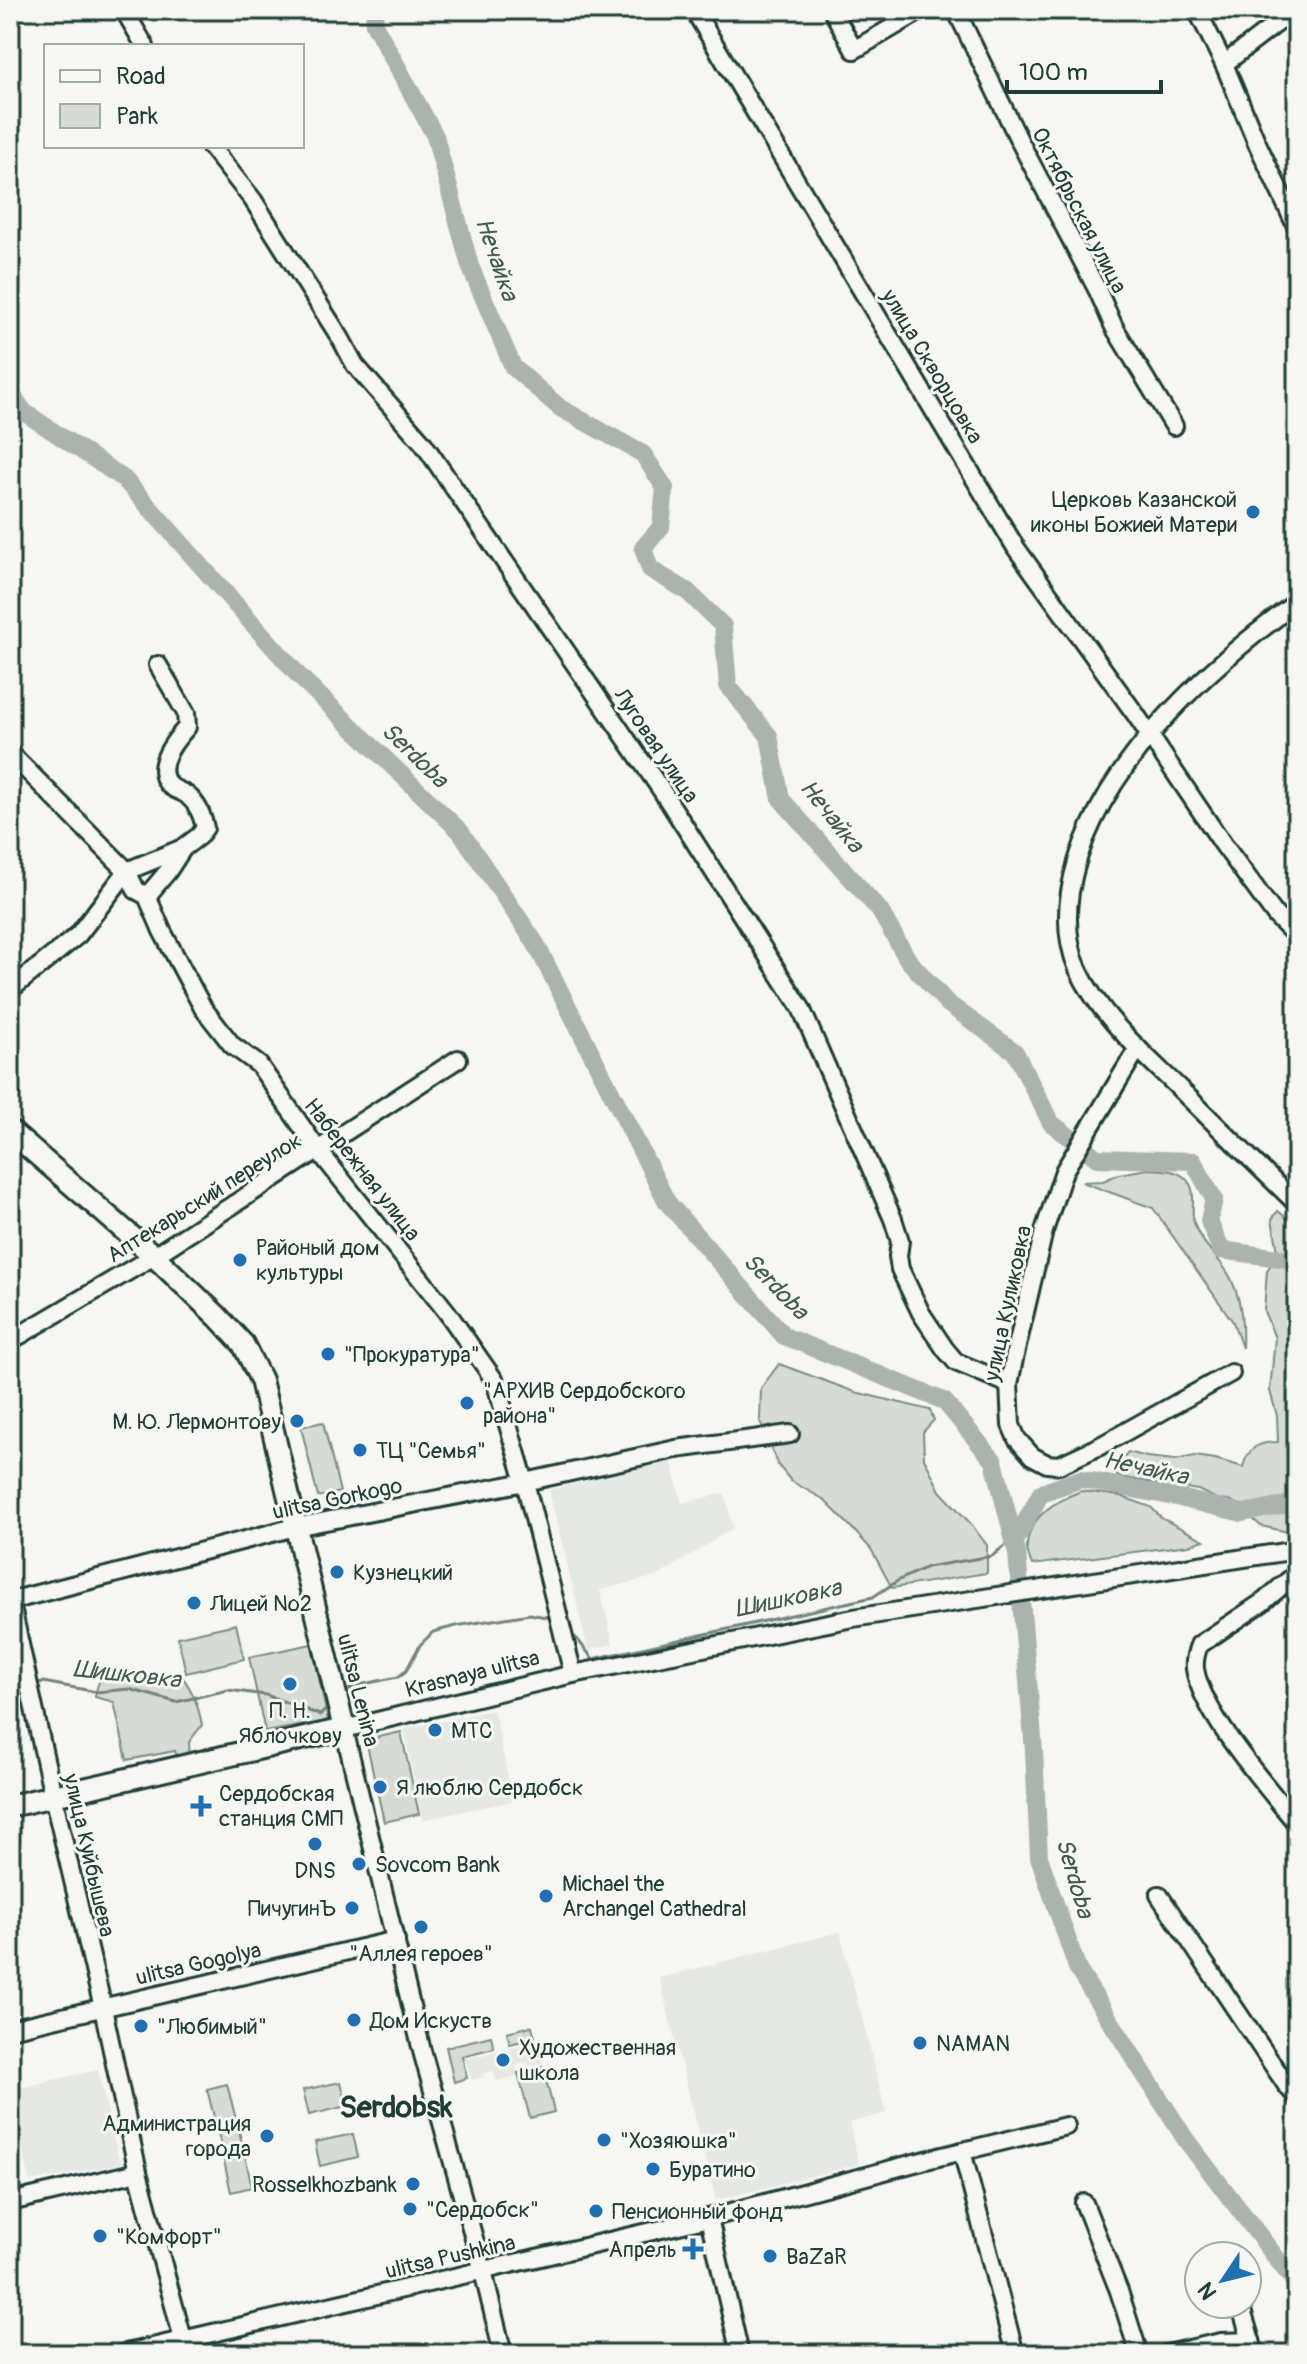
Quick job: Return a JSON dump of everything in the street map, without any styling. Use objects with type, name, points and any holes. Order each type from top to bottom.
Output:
[{"type":"main road","name":"ulitsa Lenina","points":[[10,1131],[154,1256],[243,1344],[261,1380],[344,1729]]},
{"type":"main road","name":"Krasnaya ulitsa","points":[[10,1806],[344,1729]]},
{"type":"street","points":[[124,10],[144,44]]},
{"type":"street","name":"улица Скворцовка","points":[[694,10],[1016,548],[1136,715],[1223,844],[1276,916],[1297,937]]},
{"type":"street","points":[[832,10],[854,50],[922,10]]},
{"type":"street","name":"Октябрьская улица","points":[[956,10],[1114,327],[1174,426]]},
{"type":"street","points":[[1197,10],[1292,205],[1297,228]]},
{"type":"street","points":[[1224,64],[1294,10]]},
{"type":"street","name":"Луговая улица","points":[[212,148],[270,225],[355,365],[423,443],[645,765],[801,1008],[893,1219],[900,1241],[900,1269],[921,1313],[956,1362],[1009,1384]]},
{"type":"street","points":[[1297,602],[1218,667],[1149,736],[1094,815],[1074,869],[1066,915],[1078,969],[1103,1011],[1297,1204]]},
{"type":"street","points":[[10,990],[78,935],[127,871],[183,848],[205,828],[201,811],[186,794],[170,786],[165,777],[164,764],[172,744],[187,727],[186,713],[158,665]]},
{"type":"street","name":"Набережная улица","points":[[10,753],[127,871],[136,890],[147,896],[203,1008],[232,1045],[259,1065],[318,1150],[447,1312],[495,1381],[525,1482],[573,1674]]},
{"type":"street","points":[[147,896],[183,848]]},
{"type":"street","name":"улица Куликовка","points":[[1138,1048],[1064,1171],[1044,1231],[1009,1384],[1011,1425],[1017,1439],[1032,1456],[1047,1464],[1059,1465],[1100,1446],[1231,1373]]},
{"type":"street","name":"Аптекарьский переулок","points":[[10,1341],[154,1256],[458,1059]]},
{"type":"street","name":"ulitsa Gorkogo","points":[[10,1600],[295,1527],[676,1449],[790,1434]]},
{"type":"street","name":"Krasnaya ulitsa","points":[[344,1729],[573,1674],[853,1618],[1297,1550]]},
{"type":"street","points":[[1297,1573],[1263,1602],[1199,1645],[1194,1665],[1198,1680],[1221,1724],[1297,1824]]},
{"type":"street","name":"улица Куйбышева","points":[[10,1600],[138,2172],[185,2346]]},
{"type":"street","name":"ulitsa Lenina","points":[[344,1729],[422,2051],[503,2354]]},
{"type":"street","points":[[1159,1895],[1297,2097]]},
{"type":"street","name":"ulitsa Gogolya","points":[[10,2029],[396,1940]]},
{"type":"street","name":"ulitsa Pushkina","points":[[122,2354],[185,2346],[709,2218],[1066,2126]]},
{"type":"street","points":[[962,2151],[1015,2354]]},
{"type":"street","points":[[10,2202],[138,2172]]},
{"type":"street","points":[[1084,2203],[1119,2291],[1139,2354]]},
{"type":"street","points":[[709,2218],[740,2354]]},
{"type":"street","points":[[1166,2354],[1221,2342],[1253,2347],[1245,2320]]},
{"type":"shaded area","points":[[671,1461],[682,1503],[725,1493],[733,1528],[658,1576],[600,1590],[613,1644],[588,1650],[549,1490]]},
{"type":"shaded area","points":[[494,1710],[513,1801],[422,1820],[404,1729]]},
{"type":"shaded area","points":[[840,1932],[886,2113],[849,2123],[859,2164],[716,2200],[659,1978]]},
{"type":"shaded area","name":"Художественная школа","points":[[537,2042],[542,2064],[529,2066],[528,2062],[516,2065],[518,2076],[496,2081],[493,2071],[471,2080],[465,2059]]},
{"type":"shaded area","points":[[98,2070],[118,2158],[124,2163],[30,2182],[10,2090]]},
{"type":"green space","points":[[1148,1169],[1176,1173],[1191,1186],[1195,1227],[1228,1273],[1238,1298],[1242,1348],[1233,1322],[1153,1208],[1082,1182],[1103,1181],[1119,1174]]},
{"type":"green space","points":[[1278,1211],[1297,1226],[1297,1534],[1261,1526],[1232,1501],[1217,1499],[1198,1490],[1118,1477],[1113,1468],[1128,1452],[1175,1460],[1195,1456],[1243,1467],[1255,1447],[1278,1442],[1277,1416],[1270,1391],[1275,1338],[1264,1311],[1267,1271],[1278,1251],[1272,1219]]},
{"type":"green space","points":[[779,1364],[855,1392],[930,1410],[934,1420],[923,1432],[924,1458],[940,1491],[987,1545],[987,1573],[892,1588],[871,1549],[850,1526],[823,1499],[791,1481],[778,1465],[760,1421],[761,1388]]},
{"type":"green space","points":[[323,1422],[340,1492],[318,1497],[301,1427]]},
{"type":"green space","points":[[1081,1491],[1120,1496],[1151,1507],[1161,1518],[1204,1540],[1189,1545],[1032,1565],[1027,1547],[1033,1526],[1054,1504]]},
{"type":"green space","points":[[236,1624],[244,1659],[186,1673],[178,1637]]},
{"type":"green space","points":[[312,1644],[328,1721],[265,1732],[249,1657]]},
{"type":"green space","points":[[120,1672],[126,1677],[137,1673],[180,1674],[194,1698],[202,1725],[189,1742],[190,1758],[178,1760],[175,1751],[127,1760],[114,1702],[95,1697],[102,1678]]},
{"type":"green space","points":[[401,1732],[419,1814],[384,1822],[366,1740]]},
{"type":"green space","points":[[532,2026],[535,2038],[510,2044],[507,2032]]},
{"type":"green space","points":[[491,2036],[494,2048],[462,2056],[467,2078],[454,2082],[446,2047]]},
{"type":"green space","points":[[543,2067],[554,2112],[530,2118],[518,2073]]},
{"type":"green space","points":[[341,2082],[347,2106],[309,2115],[303,2090]]},
{"type":"green space","points":[[227,2084],[242,2143],[222,2149],[207,2089]]},
{"type":"green space","points":[[353,2134],[358,2157],[320,2166],[315,2142]]},
{"type":"green space","points":[[245,2156],[252,2187],[231,2192],[224,2161]]},
{"type":"waterway","name":"Нечайка","points":[[375,10],[374,24],[435,136],[470,266],[513,367],[560,408],[643,454],[665,488],[661,527],[643,548],[650,569],[687,591],[723,626],[728,686],[769,736],[781,799],[880,911],[908,960],[947,1003],[1015,1052],[1051,1123],[1097,1158],[1193,1161],[1214,1199],[1209,1221],[1221,1250],[1294,1260],[1297,1263]]},
{"type":"waterway","name":"Serdoba","points":[[10,392],[24,412],[124,479],[300,677],[460,831],[536,944],[667,1202],[784,1336],[944,1401],[994,1461],[1017,1553],[1034,1751],[1039,1857],[1078,1970],[1186,2140],[1297,2285]]},
{"type":"waterway","name":"Нечайка","points":[[1014,1543],[1041,1493],[1081,1479],[1242,1513],[1297,1503]]},
{"type":"waterway","name":"Шишковка","points":[[569,1633],[593,1659],[873,1597],[927,1567],[992,1556],[1013,1539]]},
{"type":"waterway","name":"Шишковка","points":[[344,1694],[354,1686],[398,1677],[406,1671],[420,1645],[433,1632],[530,1614],[551,1618]]},
{"type":"waterway","name":"Шишковка","points":[[33,1684],[43,1682],[97,1692],[129,1689],[176,1702],[228,1690],[266,1695],[320,1715],[329,1707]]},
{"type":"waterway","name":"Шишковка","points":[[10,1688],[22,1686]]},
{"type":"place","name":"Церковь Казанской иконы Божией Матери","points":[[1253,512]]},
{"type":"place","name":"Районый дом культуры","points":[[240,1260]]},
{"type":"place","name":"\"Прокуратура\"","points":[[328,1354]]},
{"type":"place","name":"\"АРХИВ Сердобского района\"","points":[[467,1403]]},
{"type":"place","name":"М. Ю. Лермонтову","points":[[297,1421]]},
{"type":"place","name":"ТЦ \"Семья\"","points":[[360,1450]]},
{"type":"place","name":"Кузнецкий","points":[[337,1572]]},
{"type":"place","name":"Лицей №2","points":[[194,1603]]},
{"type":"place","name":"П. Н. Яблочкову","points":[[290,1684]]},
{"type":"place","name":"МТС","points":[[435,1730]]},
{"type":"place","name":"Я люблю Сердобск","points":[[380,1787]]},
{"type":"place","name":"Сердобская станция СМП","points":[[201,1806]]},
{"type":"place","name":"DNS","points":[[315,1844]]},
{"type":"place","name":"Sovcom Bank","points":[[359,1864]]},
{"type":"place","name":"Michael the Archangel Cathedral","points":[[546,1896]]},
{"type":"place","name":"ПичугинЪ","points":[[352,1908]]},
{"type":"place","name":"\"Аллея героев\"","points":[[421,1927]]},
{"type":"place","name":"Дом Искуств","points":[[354,2020]]},
{"type":"place","name":"\"Любимый\"","points":[[141,2026]]},
{"type":"place","name":"NAMAN","points":[[920,2043]]},
{"type":"place","name":"Художественная школа","points":[[503,2060]]},
{"type":"place","name":"Администрация города","points":[[267,2136]]},
{"type":"place","name":"\"Хозяюшка\"","points":[[604,2140]]},
{"type":"place","name":"Буратино","points":[[653,2169]]},
{"type":"place","name":"Rosselkhozbank","points":[[413,2184]]},
{"type":"place","name":"\"Сердобск\"","points":[[410,2209]]},
{"type":"place","name":"Пенсионный фонд","points":[[596,2211]]},
{"type":"place","name":"\"Комфорт\"","points":[[100,2236]]},
{"type":"place","name":"Апрель","points":[[693,2249]]},
{"type":"place","name":"BaZaR","points":[[770,2256]]},
{"type":"district","name":"Serdobsk","points":[[396,2107]]}]
